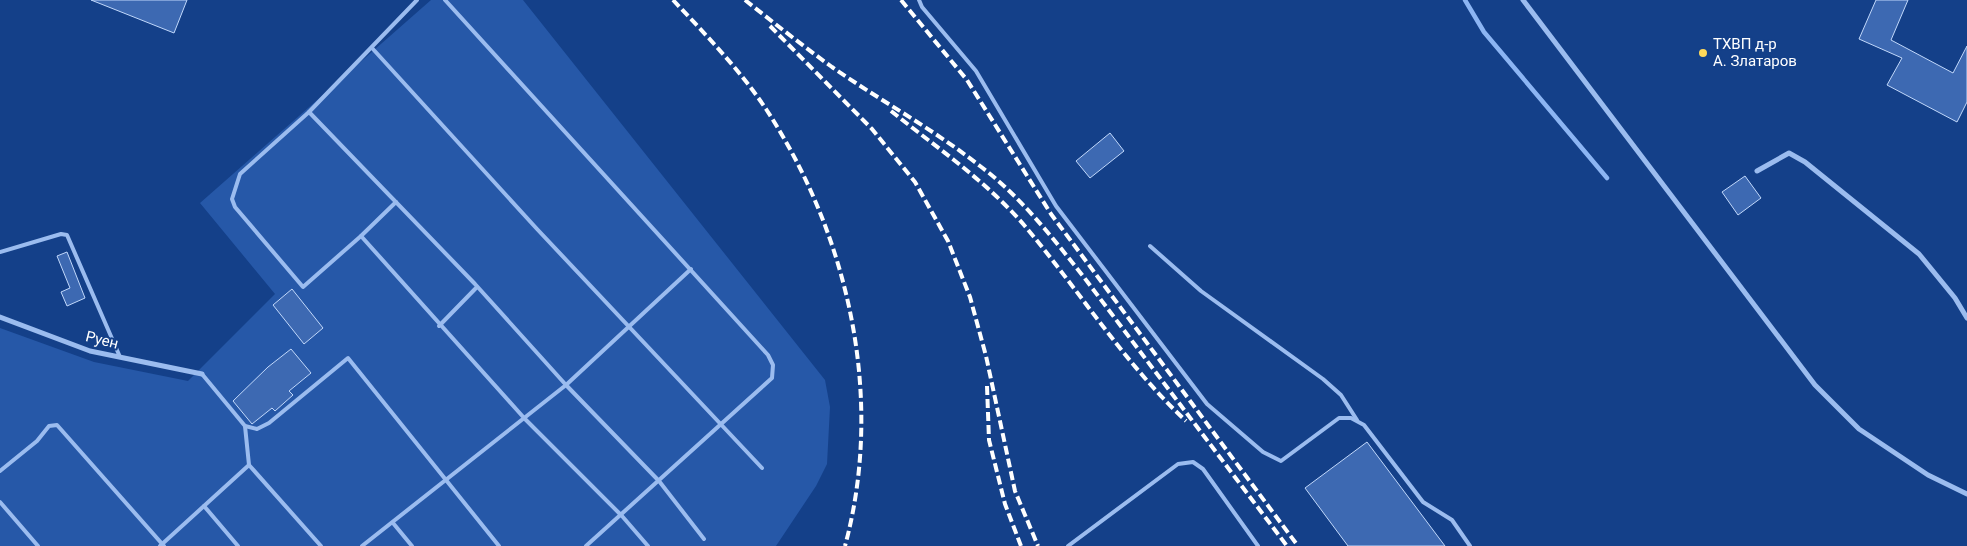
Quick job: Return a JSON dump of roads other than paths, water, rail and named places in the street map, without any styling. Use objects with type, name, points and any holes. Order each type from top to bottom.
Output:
[{"type":"street","points":[[1523,0],[1815,385],[1859,429],[1928,475],[1967,494]]},
{"type":"street","points":[[1757,171],[1789,153],[1805,162],[1919,254],[1955,298],[1967,318]]},
{"type":"street","name":"Руен","points":[[0,317],[90,351],[202,374]]},
{"type":"lane","points":[[396,202],[303,287],[235,208],[232,199],[240,174],[309,112],[417,0]]},
{"type":"lane","points":[[445,0],[768,355],[773,365],[772,378],[622,516],[586,546]]},
{"type":"lane","points":[[919,0],[922,7],[976,71],[1056,206],[1207,404],[1263,452],[1281,461],[1339,418],[1351,418],[1364,426],[1423,502],[1452,520],[1470,546]]},
{"type":"lane","points":[[372,48],[762,468]]},
{"type":"lane","points":[[309,112],[659,481],[704,539]]},
{"type":"lane","points":[[0,252],[61,234],[67,235],[120,357]]},
{"type":"lane","points":[[361,236],[525,419],[622,516],[648,546]]},
{"type":"lane","points":[[1150,246],[1201,291],[1323,379],[1341,395],[1358,422]]},
{"type":"lane","points":[[362,546],[428,497],[445,480],[566,385],[690,269]]},
{"type":"lane","points":[[440,326],[477,287]]},
{"type":"lane","points":[[245,426],[257,429],[269,423],[348,358],[498,546]]},
{"type":"lane","points":[[202,374],[245,426],[249,465],[321,546]]},
{"type":"lane","points":[[0,471],[37,440],[49,426],[57,425],[162,545],[249,465]]},
{"type":"lane","points":[[1068,546],[1178,464],[1193,462],[1203,469],[1258,546]]},
{"type":"lane","points":[[0,502],[38,546]]},
{"type":"lane","points":[[204,506],[238,546]]},
{"type":"lane","points":[[393,523],[412,546]]},
{"type":"waterway","points":[[1465,0],[1484,32],[1607,178]]},
{"type":"railway","points":[[673,0],[734,67],[766,109],[795,158],[819,210],[838,264],[852,320],[859,376],[861,433],[856,490],[845,546]]},
{"type":"railway","points":[[745,0],[832,67],[925,127],[1009,190],[1083,276],[1287,546]]},
{"type":"railway","points":[[901,0],[967,80],[1051,214],[1298,546]]},
{"type":"railway","points":[[770,26],[872,129],[915,182],[948,241],[970,297],[986,356],[1015,491],[1038,546]]},
{"type":"railway","points":[[891,111],[960,165],[1009,209],[1024,225],[1142,375],[1186,421]]},
{"type":"railway","points":[[987,386],[989,440],[1005,504],[1021,546]]},
{"type":"place","name":"ТХВП д-р А. Златаров","points":[[1703,53]]}]
